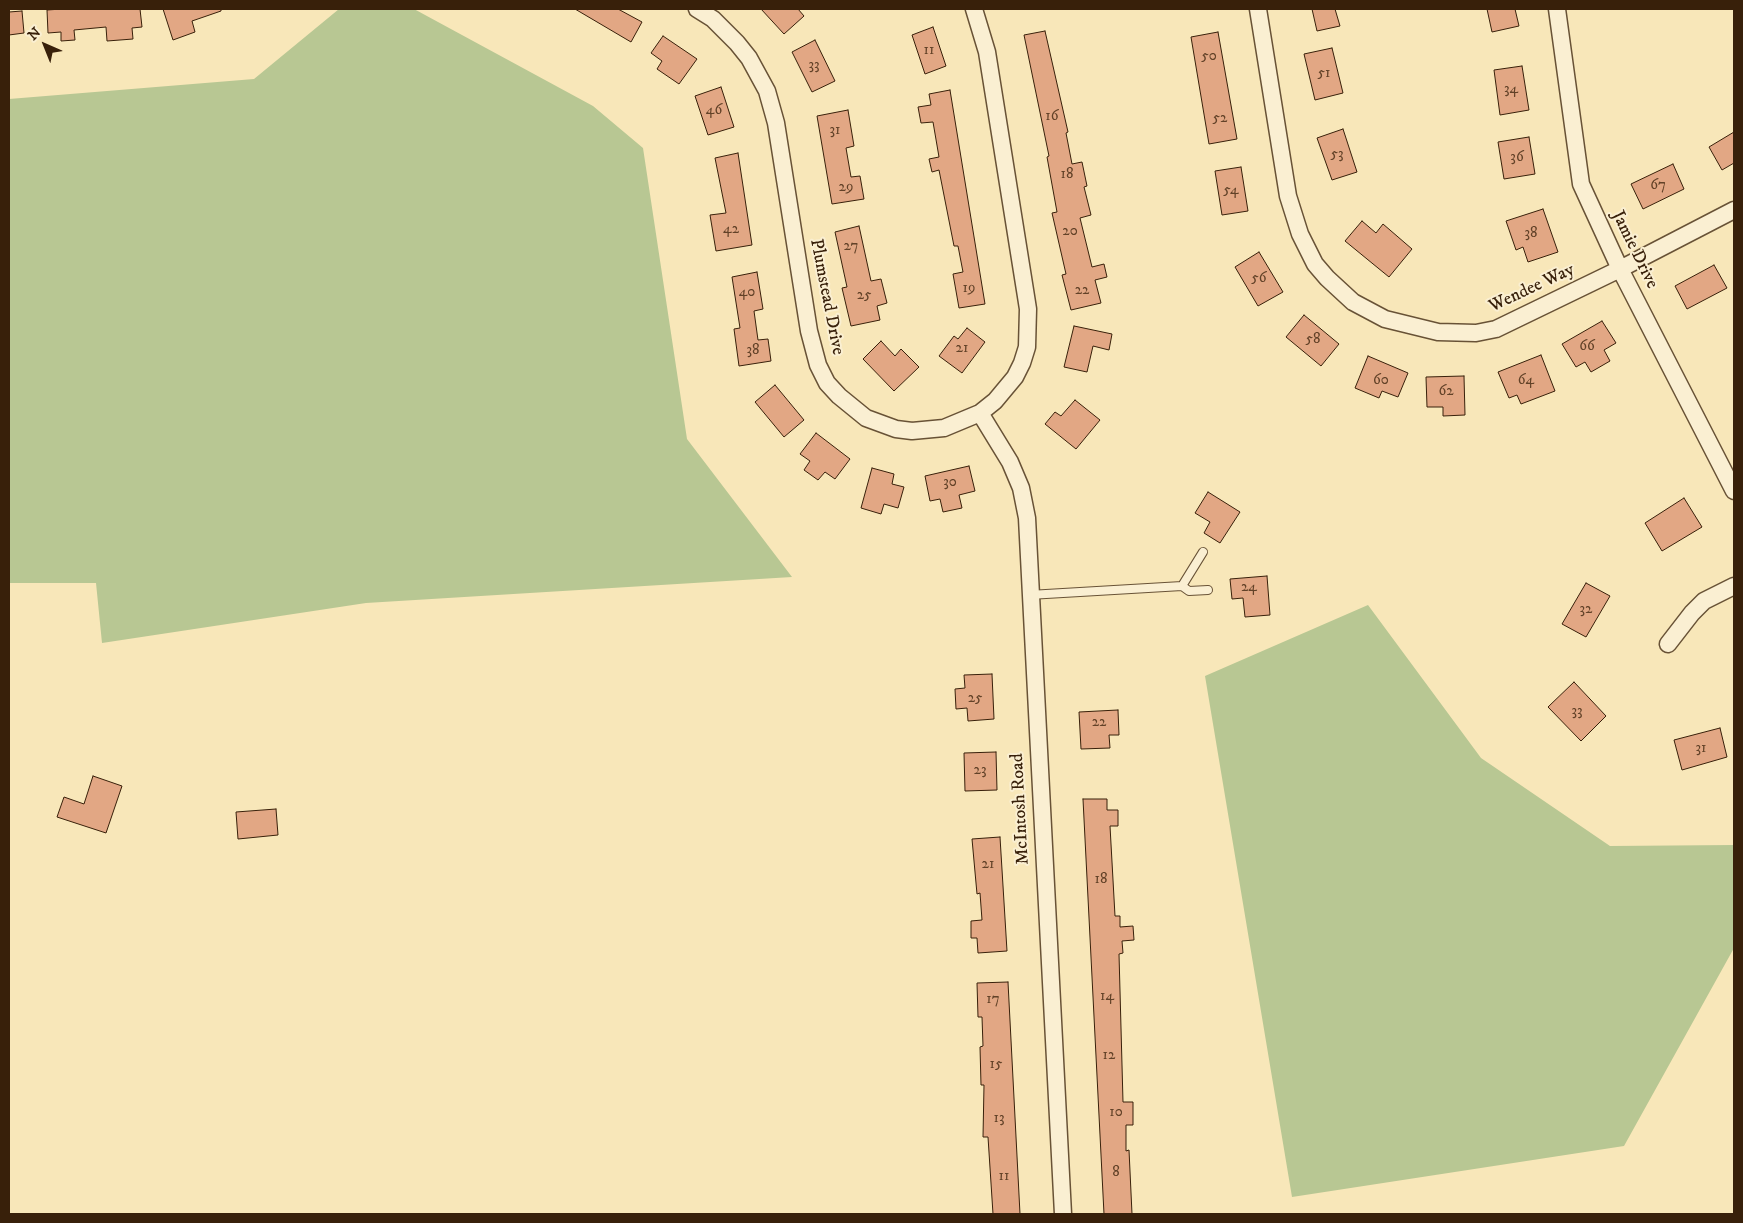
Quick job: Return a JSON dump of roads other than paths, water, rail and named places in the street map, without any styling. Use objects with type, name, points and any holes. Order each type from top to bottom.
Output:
[{"type":"street","name":"Plumstead Drive","points":[[697,9],[712,19],[737,44],[754,66],[767,91],[776,123],[812,348],[827,383],[845,402],[866,418],[896,429],[929,431],[944,428],[980,412],[1005,389],[1022,363],[1027,347],[1028,309],[987,52],[974,9]]},
{"type":"street","name":"Wendee Way","points":[[1258,9],[1293,217],[1315,264],[1327,278],[1353,302],[1385,319],[1420,329],[1458,334],[1496,329],[1514,322],[1734,210]]},
{"type":"street","name":"Jamie Drive","points":[[1557,9],[1578,173],[1586,197],[1620,269],[1734,490]]},
{"type":"street","name":"McIntosh Road","points":[[980,412],[1010,462],[1021,488],[1027,518],[1029,595],[1063,1214]]},
{"type":"street","points":[[1668,644],[1692,612],[1704,602],[1734,586]]},
{"type":"lane","points":[[1182,586],[1203,552]]},
{"type":"lane","points":[[1029,595],[1182,586],[1189,591],[1208,590]]}]
